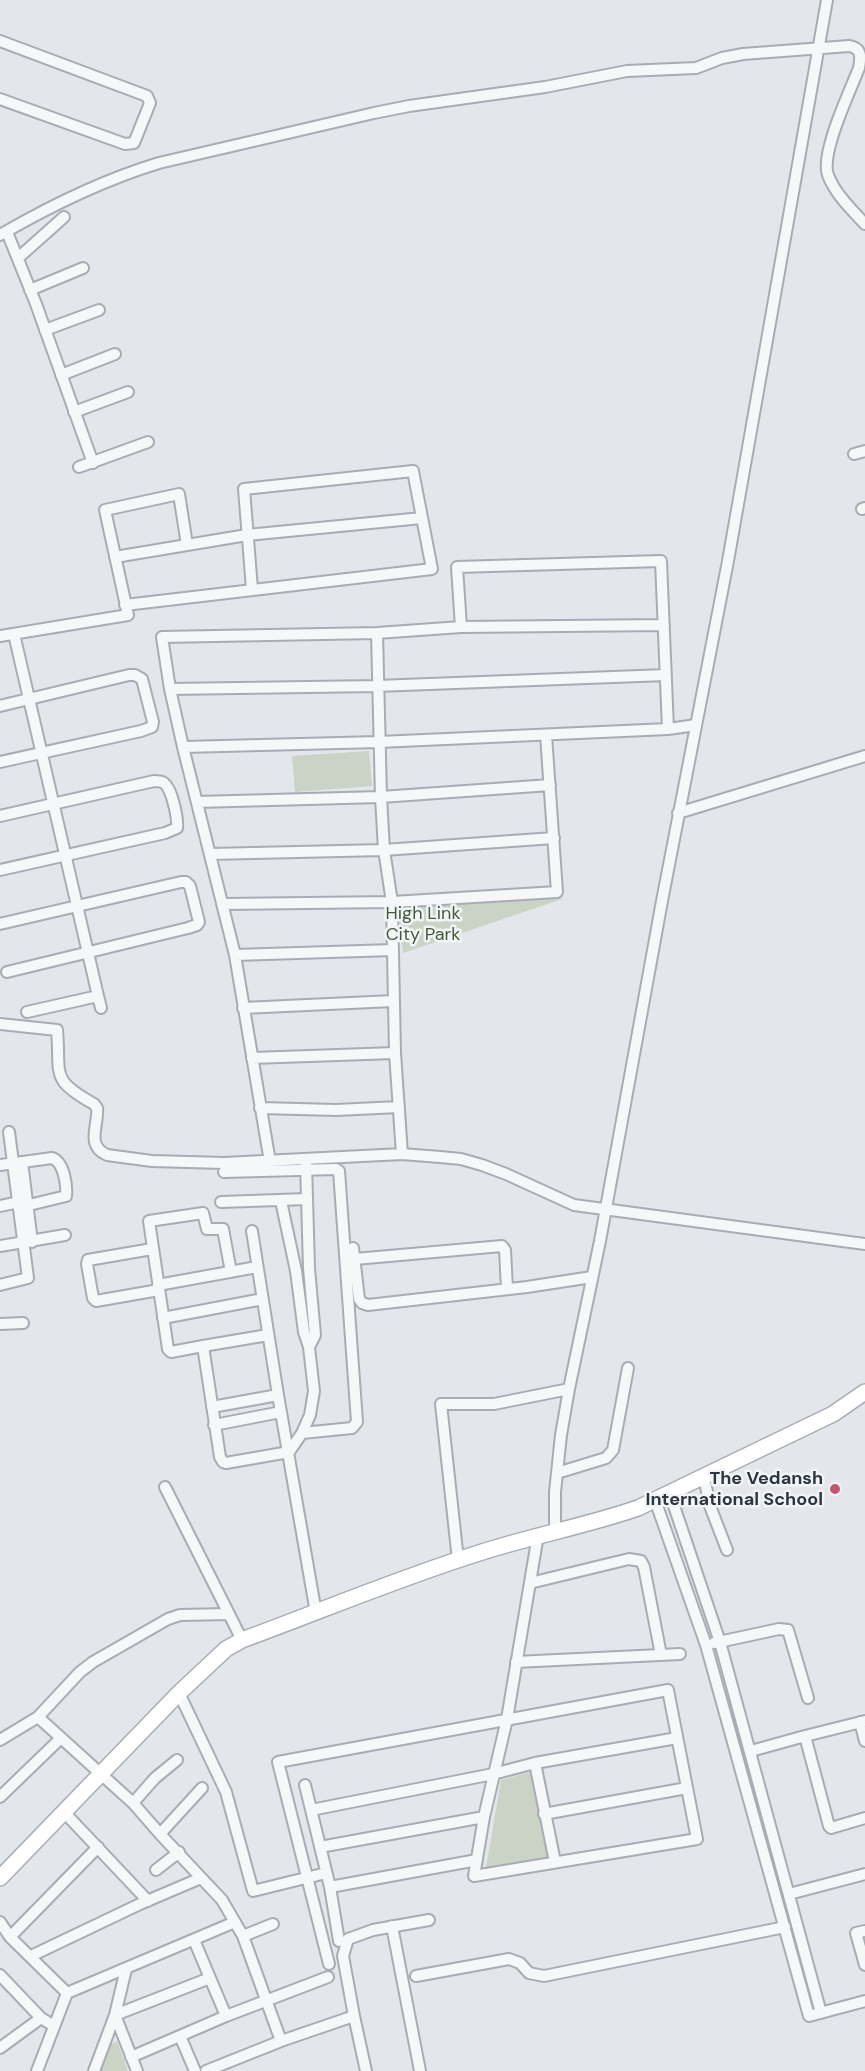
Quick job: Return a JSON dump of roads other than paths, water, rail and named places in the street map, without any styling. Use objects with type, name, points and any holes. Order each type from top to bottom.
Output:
[{"type":"street","points":[[555,1531],[557,1473],[569,1389],[749,446],[827,0]]},
{"type":"street","points":[[0,41],[147,96],[150,103],[134,143],[125,144],[0,99]]},
{"type":"street","points":[[93,463],[18,258],[3,234],[60,204],[130,172],[159,163],[374,113],[450,99],[545,87],[627,71],[696,68],[722,58],[743,54],[849,46],[860,51],[859,68],[829,146],[825,166],[837,190],[865,224]]},
{"type":"street","points":[[18,258],[64,217]]},
{"type":"street","points":[[30,290],[83,268]]},
{"type":"street","points":[[45,330],[99,310]]},
{"type":"street","points":[[61,375],[115,354]]},
{"type":"street","points":[[74,412],[128,392]]},
{"type":"street","points":[[79,467],[148,442]]},
{"type":"street","points":[[854,454],[865,451]]},
{"type":"street","points":[[126,605],[432,569],[413,471],[244,489],[252,590]]},
{"type":"street","points":[[0,636],[128,615],[105,510],[179,494],[187,545]]},
{"type":"street","points":[[115,557],[247,535],[422,518]]},
{"type":"street","points":[[461,627],[457,567],[661,561],[668,729]]},
{"type":"street","points":[[270,1161],[235,955],[183,747],[170,689],[162,637],[377,633],[461,627],[664,625]]},
{"type":"street","points":[[377,633],[381,797],[384,850],[392,902],[395,1053],[402,1154]]},
{"type":"street","points":[[14,634],[101,1008]]},
{"type":"street","points":[[0,705],[135,675],[142,679],[153,722],[152,727],[141,732],[0,762]]},
{"type":"street","points":[[170,689],[377,686],[666,675]]},
{"type":"street","points":[[183,747],[379,742],[696,726]]},
{"type":"street","points":[[222,904],[392,902],[557,892],[546,735]]},
{"type":"street","points":[[678,813],[865,756]]},
{"type":"street","points":[[0,816],[162,781],[174,804],[177,823],[177,828],[173,830],[0,870]]},
{"type":"street","points":[[197,802],[381,797],[550,784]]},
{"type":"street","points":[[210,854],[384,850],[554,838]]},
{"type":"street","points":[[0,924],[186,882],[190,886],[199,922],[193,927],[7,972]]},
{"type":"street","points":[[235,955],[393,950]]},
{"type":"street","points":[[27,1012],[98,996]]},
{"type":"street","points":[[243,1008],[393,1001]]},
{"type":"street","points":[[0,1024],[57,1030],[59,1073],[67,1087],[97,1108],[94,1143],[100,1152],[122,1158],[175,1163],[402,1154],[461,1159],[506,1174],[574,1204],[865,1244]]},
{"type":"street","points":[[252,1058],[395,1053]]},
{"type":"street","points":[[260,1108],[336,1110],[399,1107]]},
{"type":"street","points":[[0,1285],[28,1278],[28,1243],[24,1203],[9,1132]]},
{"type":"street","points":[[306,1158],[309,1268],[315,1335],[309,1347]]},
{"type":"street","points":[[0,1165],[57,1159],[67,1194],[64,1197],[0,1206]]},
{"type":"street","points":[[224,1172],[336,1169],[339,1172],[358,1420],[351,1428],[302,1433]]},
{"type":"street","points":[[221,1202],[307,1199]]},
{"type":"street","points":[[203,1346],[214,1425],[223,1462],[288,1452],[302,1433],[314,1399],[309,1347],[304,1332],[296,1271],[281,1201]]},
{"type":"street","points":[[231,1272],[224,1229],[206,1229],[202,1213],[149,1221],[169,1351],[268,1335]]},
{"type":"street","points":[[252,1231],[316,1613]]},
{"type":"street","points":[[0,1246],[65,1235]]},
{"type":"street","points":[[507,1288],[505,1250],[502,1246],[354,1253],[359,1299],[368,1305],[507,1288],[592,1277]]},
{"type":"street","points":[[152,1249],[90,1259],[87,1264],[93,1300],[257,1267]]},
{"type":"street","points":[[296,1271],[309,1268]]},
{"type":"street","points":[[163,1318],[263,1299]]},
{"type":"street","points":[[0,1324],[23,1323]]},
{"type":"street","points":[[557,1473],[606,1458],[611,1454],[628,1368]]},
{"type":"street","points":[[458,1560],[441,1404],[494,1404],[569,1389]]},
{"type":"street","points":[[0,1878],[179,1693],[226,1649],[243,1640],[458,1560],[538,1535],[605,1520],[670,1494],[833,1414],[865,1392]]},
{"type":"street","points":[[212,1407],[278,1395]]},
{"type":"street","points":[[214,1425],[281,1412]]},
{"type":"street","points":[[704,1477],[710,1506],[727,1551]]},
{"type":"street","points":[[165,1487],[243,1640]]},
{"type":"street","points":[[670,1494],[720,1642],[789,1894],[815,2015]]},
{"type":"street","points":[[655,1500],[706,1645],[785,1928],[815,2015]]},
{"type":"street","points":[[329,1964],[278,1762],[507,1719],[668,1690],[697,1839],[474,1876],[493,1774],[507,1719],[538,1535]]},
{"type":"street","points":[[530,1583],[629,1559],[641,1562],[644,1567],[661,1655]]},
{"type":"street","points":[[0,1740],[38,1717],[80,1672],[93,1662],[168,1619],[180,1615],[229,1614]]},
{"type":"street","points":[[706,1645],[779,1629],[788,1630],[808,1698]]},
{"type":"street","points":[[516,1662],[680,1654]]},
{"type":"street","points":[[179,1693],[226,1792],[253,1891],[326,1873]]},
{"type":"street","points":[[38,1717],[133,1803],[222,1900],[243,1936],[281,2041]]},
{"type":"street","points":[[750,1751],[862,1721],[865,1741]]},
{"type":"street","points":[[805,1736],[829,1826],[865,1818]]},
{"type":"street","points":[[0,1797],[61,1738]]},
{"type":"street","points":[[311,1810],[493,1774],[535,1763],[676,1738]]},
{"type":"street","points":[[133,1803],[155,1778],[177,1760]]},
{"type":"street","points":[[535,1763],[555,1862]]},
{"type":"street","points":[[305,1785],[330,1887],[339,1941]]},
{"type":"street","points":[[160,1834],[202,1788]]},
{"type":"street","points":[[544,1814],[687,1788]]},
{"type":"street","points":[[64,1812],[148,1901]]},
{"type":"street","points":[[320,1846],[484,1817]]},
{"type":"street","points":[[10,1937],[98,1847]]},
{"type":"street","points":[[156,1870],[179,1852]]},
{"type":"street","points":[[330,1887],[477,1860]]},
{"type":"street","points":[[789,1894],[865,1874]]},
{"type":"street","points":[[31,1956],[201,1878]]},
{"type":"street","points":[[366,2071],[343,1956],[348,1939],[354,1935],[392,1926],[429,1920]]},
{"type":"street","points":[[0,1923],[10,1937],[67,1993]]},
{"type":"street","points":[[37,2071],[67,1993],[235,1923]]},
{"type":"street","points":[[243,1936],[273,1924]]},
{"type":"street","points":[[392,1926],[420,2071]]},
{"type":"street","points":[[416,1976],[509,1959],[520,1964],[529,1973],[544,1976],[785,1928]]},
{"type":"street","points":[[865,1930],[856,1933],[865,1965]]},
{"type":"street","points":[[194,1940],[226,2016]]},
{"type":"street","points":[[94,2071],[115,2015],[126,1969]]},
{"type":"street","points":[[0,1975],[41,2018],[54,2026]]},
{"type":"street","points":[[131,2057],[226,2016],[328,1977]]},
{"type":"street","points":[[115,2015],[210,1978]]},
{"type":"street","points":[[815,2015],[865,2001]]},
{"type":"street","points":[[115,2015],[137,2071]]},
{"type":"street","points":[[206,2071],[281,2041],[354,2016]]},
{"type":"street","points":[[1,2045],[41,2018]]},
{"type":"street","points":[[180,2036],[195,2071]]},
{"type":"place","name":"The Vedansh International School","points":[[835,1489]]},
{"type":"park label","name":"High Link City Park","points":[[423,924]]}]
